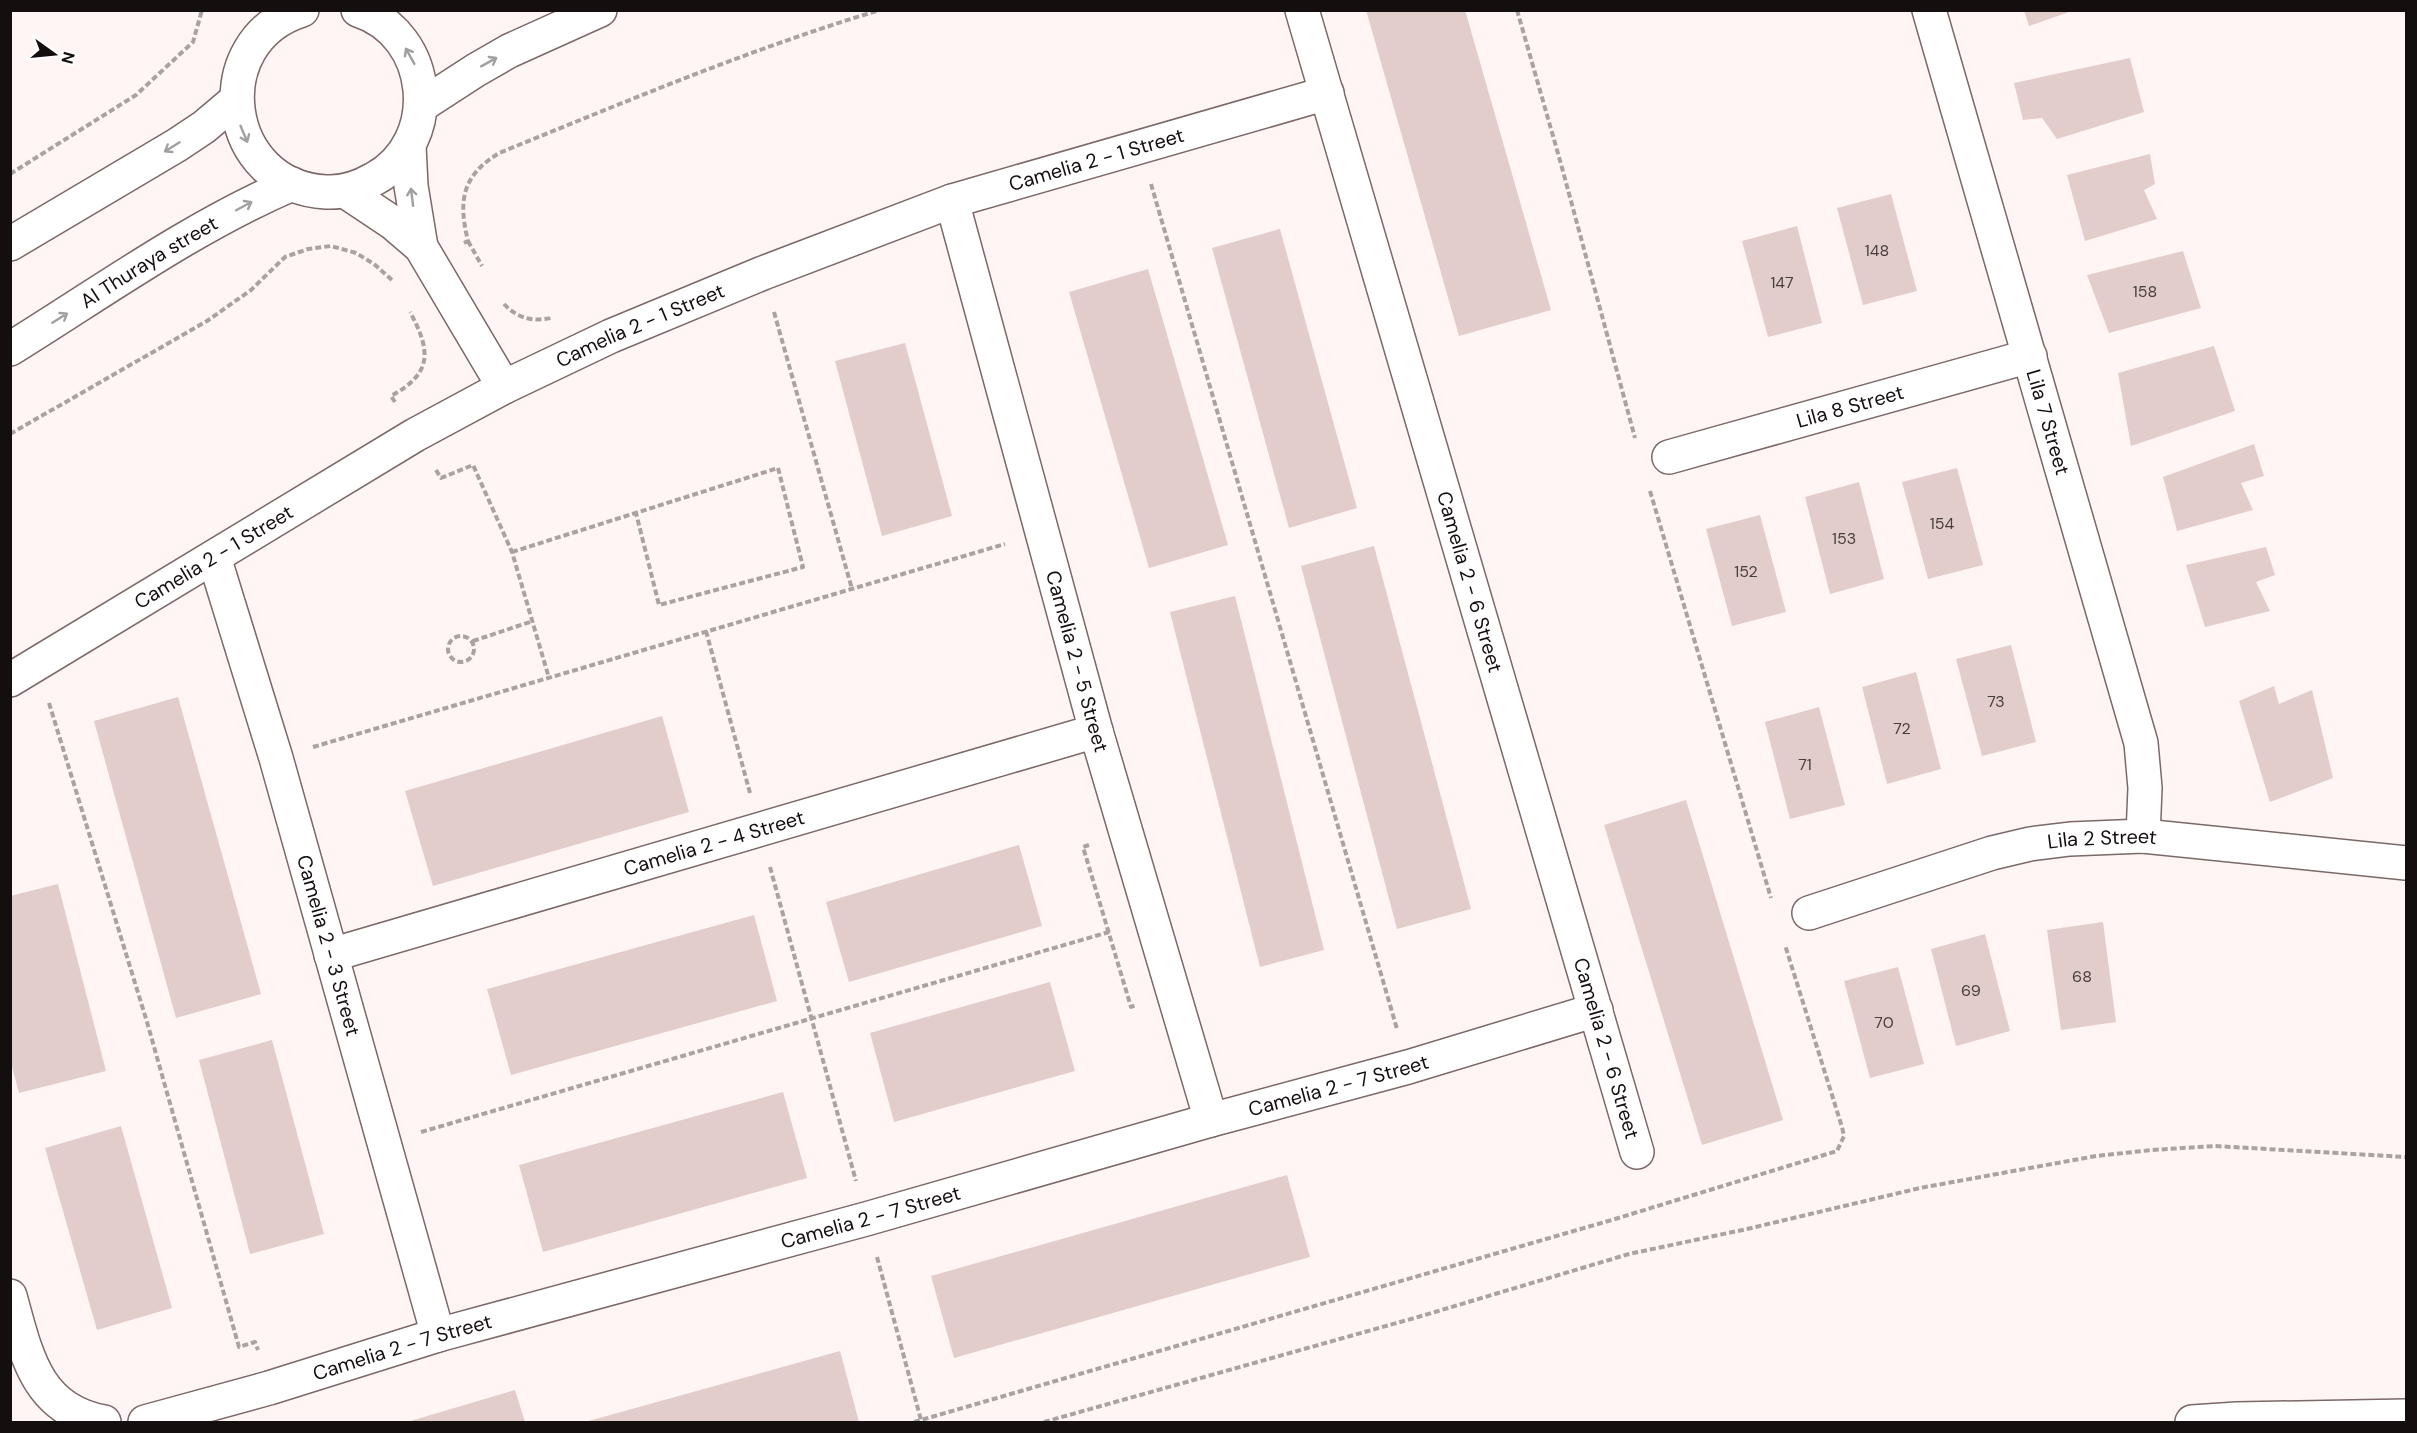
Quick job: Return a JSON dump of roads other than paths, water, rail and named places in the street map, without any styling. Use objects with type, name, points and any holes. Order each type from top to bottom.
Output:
[{"type":"street","points":[[247,55],[250,10]]},
{"type":"street","points":[[302,10],[290,14],[273,25],[258,39],[247,55],[239,77],[236,100],[239,121],[246,141],[258,159],[273,174],[292,184],[327,192],[345,191],[364,185],[382,175],[397,162],[409,146],[418,126],[422,105],[417,68],[397,34],[366,11]]},
{"type":"street","points":[[422,105],[509,51],[600,10]]},
{"type":"street","name":"Camelia 2 - 6 Street","points":[[1302,10],[1637,1152]]},
{"type":"street","name":"Lila 7 Street","points":[[1929,10],[2141,743],[2145,788],[2143,836]]},
{"type":"street","name":"Camelia 2 - 1 Street","points":[[24,672],[415,435],[504,387],[611,336],[763,273],[952,201],[1139,145],[1327,93]]},
{"type":"street","points":[[10,244],[177,145],[204,127],[236,100]]},
{"type":"street","points":[[409,146],[411,186],[421,247]]},
{"type":"street","name":"Al Thuraya street","points":[[10,349],[200,230],[248,203],[292,184]]},
{"type":"street","points":[[345,191],[393,223],[421,247],[504,387]]},
{"type":"street","name":"Camelia 2 - 5 Street","points":[[952,201],[1096,731],[1211,1120]]},
{"type":"street","name":"Lila 8 Street","points":[[1669,457],[2030,356]]},
{"type":"street","name":"Camelia 2 - 3 Street","points":[[214,557],[276,758],[438,1335]]},
{"type":"street","name":"Camelia 2 - 4 Street","points":[[331,955],[1096,731]]},
{"type":"street","name":"Lila 2 Street","points":[[1809,913],[1992,853],[2030,844],[2070,839],[2143,836],[2406,863]]},
{"type":"street","name":"Camelia 2 - 7 Street","points":[[145,1422],[269,1388],[438,1335],[866,1219],[1211,1120],[1408,1067],[1596,1010]]},
{"type":"street","points":[[10,1296],[34,1373],[57,1401],[96,1421]]},
{"type":"street","points":[[2192,1422],[2406,1416]]}]
